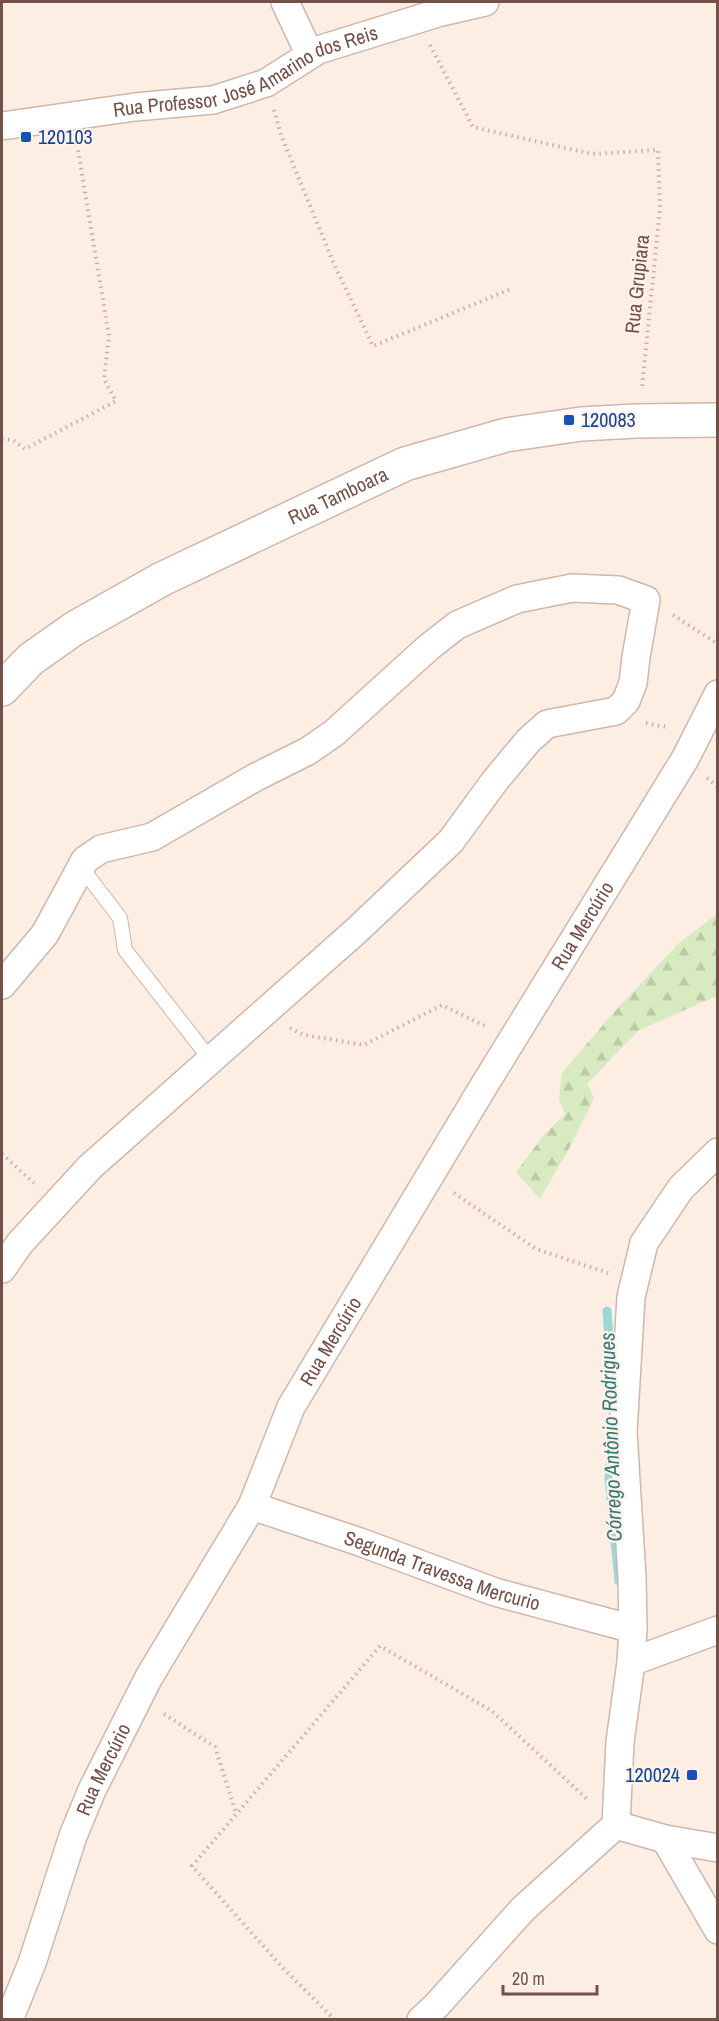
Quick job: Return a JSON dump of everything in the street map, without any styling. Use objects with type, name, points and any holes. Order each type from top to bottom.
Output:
[{"type":"street","points":[[285,2],[310,55]]},
{"type":"street","name":"Rua Professor José Amarino dos Reis","points":[[2,126],[213,100],[266,83],[318,50],[485,2]]},
{"type":"street","name":"Rua Tamboara","points":[[2,689],[31,659],[75,628],[162,579],[405,464],[506,435],[581,424],[717,420]]},
{"type":"street","points":[[2,984],[45,934],[85,860],[101,849],[152,837],[256,777],[308,751],[334,733],[429,647],[457,625],[516,599],[572,588],[618,590],[646,600],[633,683],[626,701],[616,711],[547,724],[528,741],[494,782],[451,841],[356,931],[90,1167],[20,1243],[2,1269]]},
{"type":"street","name":"Rua Mercúrio","points":[[9,2019],[50,1913],[73,1836],[92,1790],[149,1677],[252,1506],[291,1407],[429,1176],[680,766],[717,694]]},
{"type":"street","points":[[421,2019],[524,1909],[616,1826],[620,1742],[633,1629],[623,1432],[631,1297],[644,1243],[681,1188],[717,1152]]},
{"type":"street","name":"Segunda Travessa Mercurio","points":[[252,1506],[360,1542],[495,1592],[633,1629]]},
{"type":"street","points":[[631,1662],[717,1630]]},
{"type":"street","points":[[616,1826],[665,1839],[717,1848]]},
{"type":"street","points":[[665,1839],[717,1930]]},
{"type":"lane","points":[[81,867],[120,918],[125,950],[210,1059]]},
{"type":"path","name":"Rua Grupiara","points":[[417,20],[473,127],[592,154],[658,150],[660,208],[642,379],[641,421]]},
{"type":"path","points":[[266,83],[285,146],[334,264],[373,346],[511,288]]},
{"type":"path","points":[[2,439],[13,440],[25,449],[116,401],[104,379],[109,336],[73,116]]},
{"type":"path","points":[[646,600],[698,629],[717,644]]},
{"type":"path","points":[[599,714],[666,727],[680,766]]},
{"type":"path","points":[[263,1012],[304,1035],[364,1045],[442,1005],[512,1040]]},
{"type":"path","points":[[2,1154],[56,1203]]},
{"type":"path","points":[[429,1176],[536,1249],[635,1282]]},
{"type":"path","points":[[335,2019],[282,1967],[192,1866],[380,1646],[492,1711],[616,1826]]},
{"type":"path","points":[[139,1698],[214,1747],[236,1814]]},
{"type":"green space","points":[[717,914],[717,996],[639,1030],[587,1084],[594,1098],[571,1145],[540,1199],[516,1172],[544,1135],[565,1114],[559,1099],[562,1073],[614,1012],[678,944]]},
{"type":"waterway","name":"Córrego Antônio Rodrigues","points":[[607,1311],[613,1396]]},
{"type":"waterway","name":"Córrego Antônio Rodrigues","points":[[612,1439],[609,1478],[619,1581]]},
{"type":"place","name":"120103","points":[[26,137]]},
{"type":"place","name":"120083","points":[[569,420]]},
{"type":"place","name":"120024","points":[[692,1775]]}]
